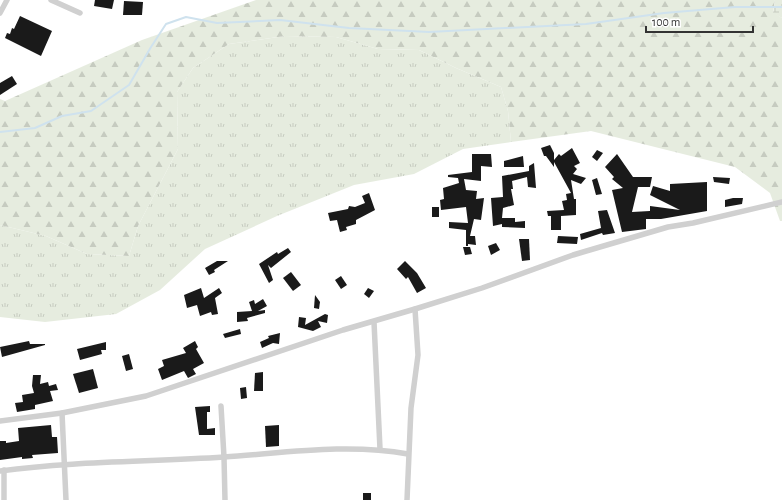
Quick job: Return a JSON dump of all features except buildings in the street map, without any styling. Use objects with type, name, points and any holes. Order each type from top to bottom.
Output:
[{"type":"street","points":[[0,14],[7,0]]},
{"type":"street","points":[[51,0],[80,12]]},
{"type":"street","points":[[0,420],[62,413],[146,396],[343,330],[415,310],[482,288],[573,255],[660,229],[782,202]]},
{"type":"street","points":[[407,500],[411,408],[418,355],[415,310]]},
{"type":"street","points":[[374,322],[380,449]]},
{"type":"street","points":[[221,406],[225,500]]},
{"type":"street","points":[[62,413],[66,500]]},
{"type":"street","points":[[4,500],[2,470],[65,464],[224,457],[291,451],[380,449],[408,454]]},
{"type":"green space","points":[[256,0],[775,0],[773,12],[782,18],[782,221],[780,221],[770,193],[735,167],[591,131],[511,142],[508,111],[501,87],[419,50],[378,49],[336,37],[285,36],[229,44],[193,68],[177,92],[178,149],[138,226],[129,256],[87,254],[46,236],[0,225],[0,99],[5,101],[142,40]]},
{"type":"green space","points":[[775,0],[782,0],[782,18],[773,13]]},
{"type":"green space","points":[[285,36],[336,37],[378,49],[419,50],[501,87],[508,111],[511,142],[463,149],[414,174],[354,185],[277,216],[205,249],[160,290],[116,314],[45,322],[0,317],[0,225],[46,236],[87,254],[129,256],[138,226],[178,149],[177,92],[193,68],[229,44]]},
{"type":"waterway","points":[[0,132],[35,128],[62,116],[91,111],[129,85],[166,24],[186,17],[217,23],[280,20],[349,28],[429,32],[586,24],[664,13],[735,7],[782,7]]}]
